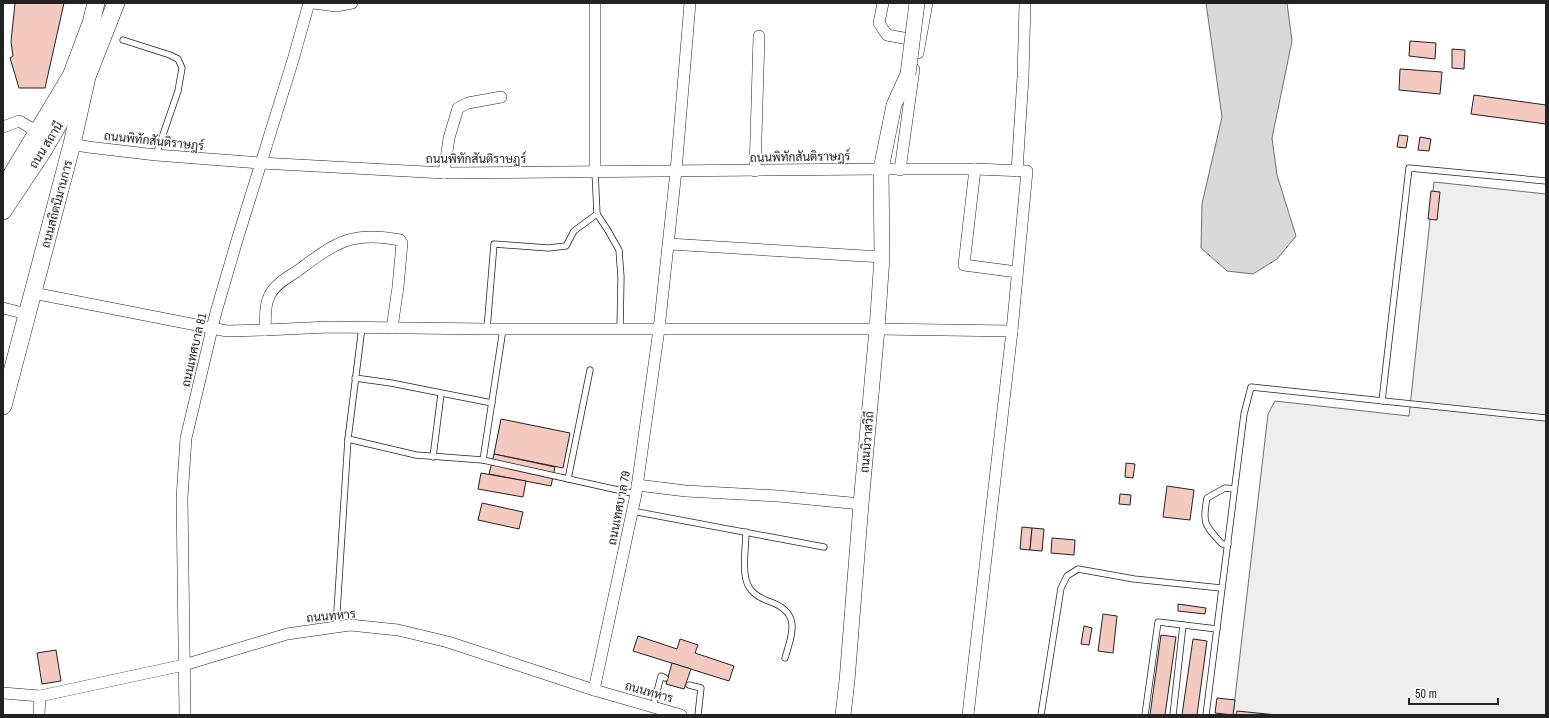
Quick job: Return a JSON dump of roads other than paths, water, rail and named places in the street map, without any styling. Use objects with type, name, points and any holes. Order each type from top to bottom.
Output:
[{"type":"main road","points":[[38,132],[71,76],[91,23],[96,3]]},
{"type":"main road","name":"ถนนสถิตนิมานการ","points":[[3,406],[72,144],[86,77],[116,3]]},
{"type":"main road","name":"ถนนนิวาสวิถี","points":[[843,715],[877,329],[882,257],[881,169],[894,105],[908,74],[917,3]]},
{"type":"main road","name":"ถนน สถานี","points":[[3,211],[43,150],[86,77]]},
{"type":"main road","name":"ถนน สถานี","points":[[3,189],[38,132]]},
{"type":"street","name":"ถนนเทศบาล 81","points":[[185,715],[182,498],[186,438],[212,327],[309,3]]},
{"type":"street","points":[[313,3],[336,6],[352,3]]},
{"type":"street","points":[[595,3],[596,171]]},
{"type":"street","name":"ถนนเทศบาล 79","points":[[594,690],[636,490],[659,329],[676,171],[690,3]]},
{"type":"street","points":[[883,3],[879,23],[887,35],[920,42]]},
{"type":"street","points":[[900,170],[927,3]]},
{"type":"street","points":[[968,715],[1012,331],[1027,171],[1018,171],[1025,3]]},
{"type":"street","points":[[755,171],[759,36]]},
{"type":"street","points":[[444,173],[449,138],[458,108],[468,103],[501,97]]},
{"type":"street","points":[[3,127],[19,121],[38,132]]},
{"type":"street","name":"ถนนพิทักสันติราษฎร์","points":[[72,144],[156,155],[261,163],[444,173],[881,169],[975,169],[1018,171]]},
{"type":"street","points":[[975,169],[964,265],[1018,272]]},
{"type":"street","points":[[265,330],[268,298],[275,287],[330,247],[345,240],[364,237],[390,238],[400,240],[402,243],[392,328]]},
{"type":"street","points":[[669,244],[882,257]]},
{"type":"street","points":[[33,293],[228,331],[329,327],[487,329],[877,329],[1012,331]]},
{"type":"street","points":[[3,308],[27,314]]},
{"type":"street","points":[[636,490],[778,496],[861,504]]},
{"type":"street","name":"ถนนทหาร","points":[[3,693],[40,696],[184,665],[287,634],[350,625],[398,630],[441,640],[594,690],[681,715]]},
{"type":"street","points":[[39,715],[40,696]]},
{"type":"lane","points":[[123,40],[170,55],[178,59],[182,68],[178,91],[156,155]]},
{"type":"lane","points":[[1382,401],[1409,168],[1546,181]]},
{"type":"lane","points":[[596,171],[597,214],[619,250],[621,277],[620,329]]},
{"type":"lane","points":[[487,329],[494,244],[548,248],[566,246],[574,232],[597,214]]},
{"type":"lane","points":[[336,627],[348,439],[362,327]]},
{"type":"lane","points":[[483,460],[503,329]]},
{"type":"lane","points":[[568,479],[590,370]]},
{"type":"lane","points":[[355,378],[390,383],[492,403]]},
{"type":"lane","points":[[1206,715],[1244,414],[1251,387],[1546,418]]},
{"type":"lane","points":[[433,457],[441,394]]},
{"type":"lane","points":[[348,439],[416,455],[483,460],[568,479],[636,490]]},
{"type":"lane","points":[[1228,544],[1222,544],[1206,526],[1205,510],[1207,498],[1225,488],[1234,489]]},
{"type":"lane","points":[[632,511],[824,547]]},
{"type":"lane","points":[[746,532],[745,573],[748,586],[756,595],[784,608],[791,620],[792,635],[785,658]]},
{"type":"lane","points":[[1042,715],[1061,588],[1067,576],[1078,569],[1134,579],[1221,588]]},
{"type":"lane","points":[[1145,715],[1158,622],[1217,629]]},
{"type":"lane","points":[[1173,715],[1183,625]]},
{"type":"lane","points":[[653,707],[661,676],[665,678]]},
{"type":"lane","points":[[689,685],[701,688],[698,715]]}]
